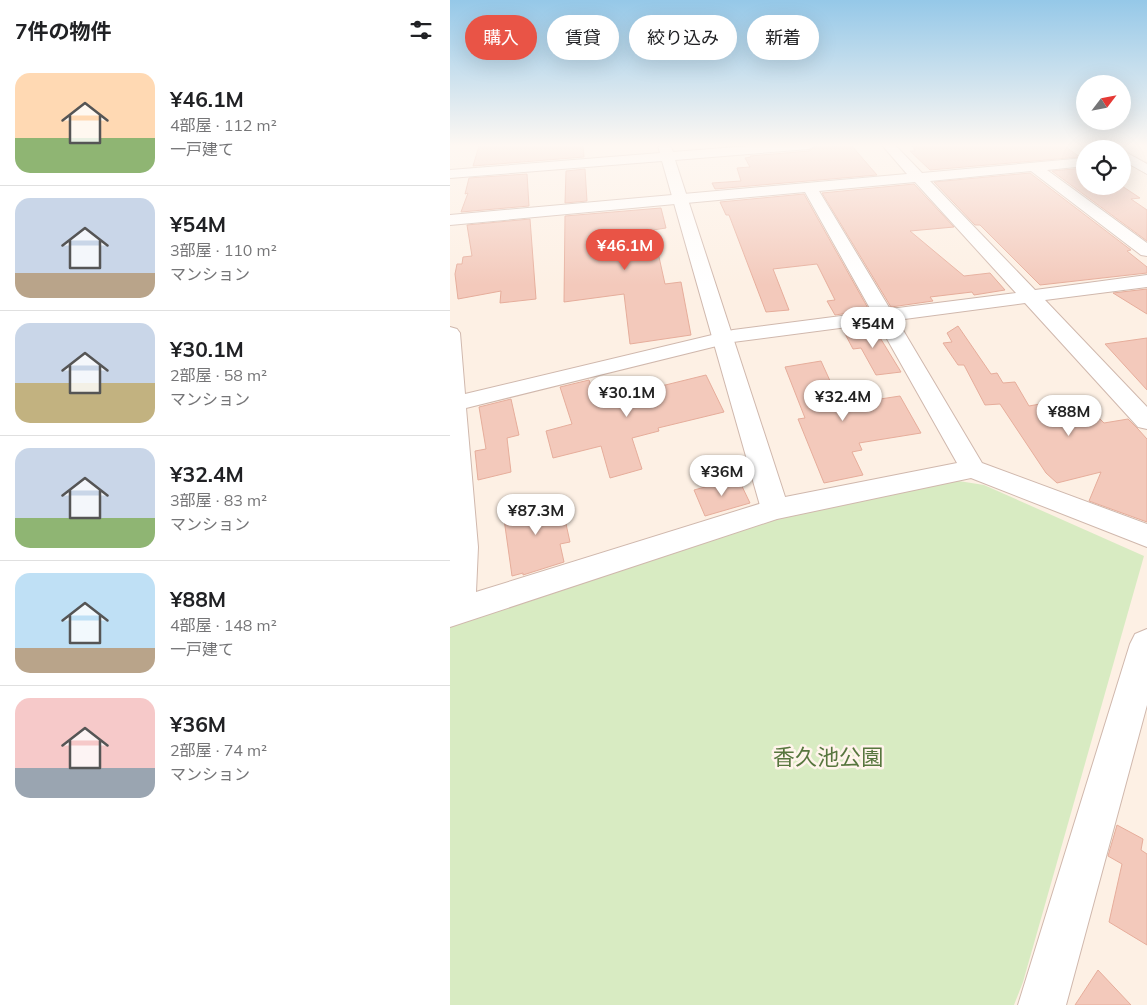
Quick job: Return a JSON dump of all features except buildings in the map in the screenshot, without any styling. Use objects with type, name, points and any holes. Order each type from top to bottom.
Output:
[{"type":"street","points":[[678,192],[775,509]]},
{"type":"street","points":[[450,220],[764,192]]},
{"type":"street","points":[[812,192],[973,469]]},
{"type":"street","points":[[931,192],[1147,421]]},
{"type":"street","points":[[1067,192],[1147,251]]},
{"type":"street","points":[[452,405],[722,339],[1147,280]]},
{"type":"street","points":[[450,333],[452,405],[463,547],[455,611],[775,509],[973,469],[1147,536]]},
{"type":"street","points":[[1042,1005],[1143,670]]},
{"type":"green space","name":"香久池公園","points":[[946,479],[984,485],[1144,556],[1023,982],[1014,1005],[450,1005],[450,624],[755,520]]}]
